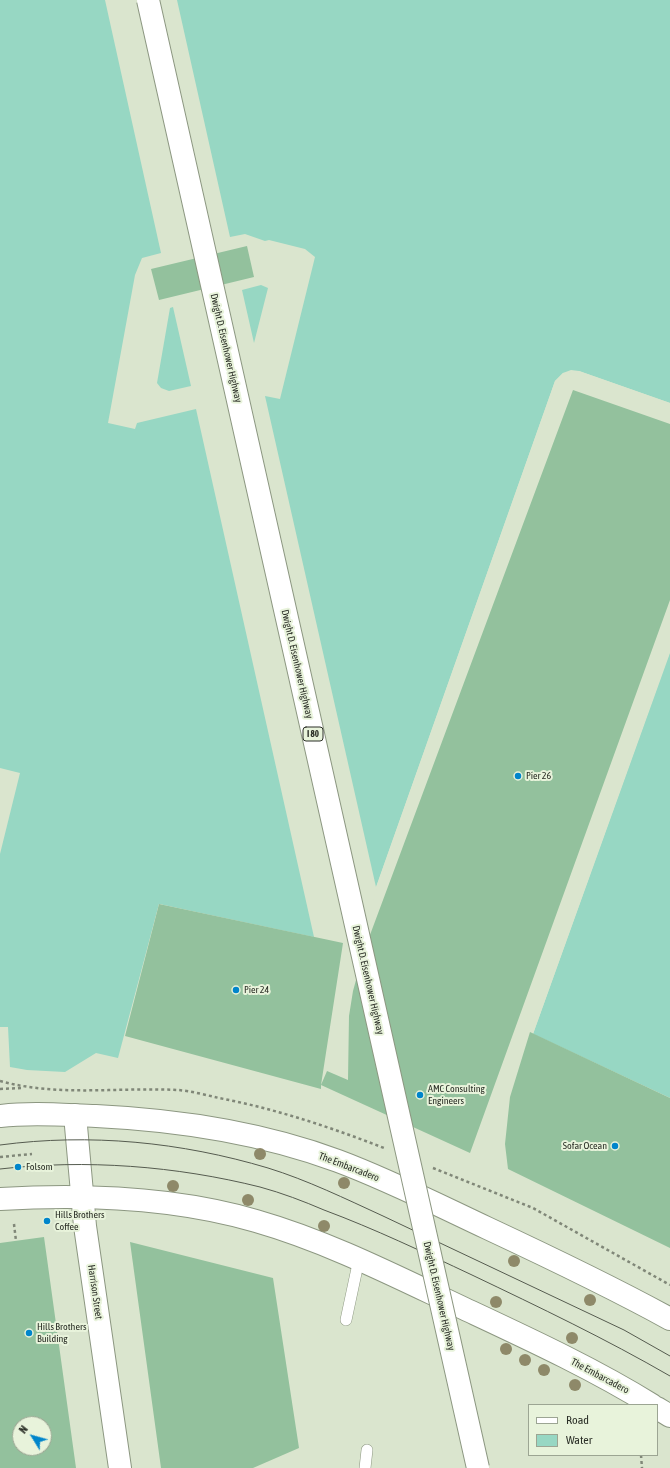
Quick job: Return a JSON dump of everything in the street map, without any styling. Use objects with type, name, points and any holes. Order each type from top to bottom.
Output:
[{"type":"main road","name":"Dwight D. Eisenhower Highway","points":[[137,0],[466,1468]]},
{"type":"main road","name":"Dwight D. Eisenhower Highway","points":[[148,0],[478,1468]]},
{"type":"main road","name":"The Embarcadero","points":[[0,1116],[27,1113],[172,1121],[220,1128],[277,1142],[338,1161],[390,1183],[586,1275],[670,1319]]},
{"type":"main road","name":"Harrison Street","points":[[75,1115],[82,1197],[120,1468]]},
{"type":"main road","name":"The Embarcadero","points":[[0,1199],[37,1196],[128,1198],[200,1208],[255,1221],[308,1238],[359,1259],[555,1352],[607,1378],[650,1404]]},
{"type":"main road","points":[[658,1409],[670,1416]]},
{"type":"lane","points":[[346,1320],[359,1259]]},
{"type":"lane","points":[[365,1468],[367,1450]]},
{"type":"path","points":[[0,1081],[24,1088],[0,1089]]},
{"type":"path","points":[[0,1156],[32,1154]]},
{"type":"path","points":[[14,1224],[16,1241]]},
{"type":"path","points":[[641,1456],[642,1468]]},
{"type":"water","points":[[0,0],[670,0],[670,403],[579,371],[563,373],[555,381],[355,947],[159,904],[118,1058],[96,1053],[65,1072],[27,1070],[10,1067],[8,1027],[0,1027]]},
{"type":"water","points":[[670,653],[670,1098],[533,1034]]},
{"type":"pier","points":[[105,0],[177,0],[230,237],[245,234],[265,241],[269,240],[305,249],[315,257],[280,399],[265,396],[376,887],[555,381],[563,373],[571,370],[579,371],[670,403],[670,405],[578,373],[571,372],[564,375],[557,383],[356,948],[343,945],[125,1036],[159,904],[314,937],[196,409],[137,423],[135,429],[108,423],[135,275],[142,258],[161,253]],"holes":[[[261,285],[268,288],[254,343],[242,290]],[[173,307],[191,386],[169,391],[161,388],[157,383],[170,308]]]},
{"type":"pier","points":[[670,651],[533,1034],[670,1098],[670,1100],[531,1034]]},
{"type":"pier","points":[[0,768],[20,773],[0,854]]},
{"type":"building","points":[[247,246],[254,277],[159,300],[151,269]]},
{"type":"building","name":"Pier 26","points":[[573,390],[670,424],[670,600],[470,1153],[321,1085],[327,1071],[348,1080],[349,1016],[353,991],[364,951]]},
{"type":"building","name":"Pier 24","points":[[159,904],[343,943],[321,1089],[125,1036]]},
{"type":"building","points":[[530,1032],[670,1098],[670,1248],[508,1169],[505,1144],[510,1097]]},
{"type":"building","name":"Hills Brothers Building","points":[[44,1237],[76,1468],[0,1468],[0,1243]]},
{"type":"building","points":[[130,1242],[273,1278],[299,1448],[253,1468],[161,1468]]},
{"type":"tram line","points":[[0,1145],[34,1141],[68,1140],[135,1142],[202,1152],[268,1168],[312,1184],[383,1216],[624,1330],[670,1356]]},
{"type":"tram line","points":[[0,1169],[65,1165],[131,1166],[196,1174],[268,1189],[300,1200],[399,1241],[522,1299],[621,1349],[670,1376]]},
{"type":"place","name":"Pier 26","points":[[518,776]]},
{"type":"place","name":"Pier 24","points":[[236,990]]},
{"type":"place","name":"AMC Consulting Engineers","points":[[420,1095]]},
{"type":"place","name":"Sofar Ocean","points":[[615,1146]]},
{"type":"place","name":"Folsom","points":[[18,1167]]},
{"type":"place","name":"Hills Brothers Coffee","points":[[47,1221]]},
{"type":"place","name":"Hills Brothers Building","points":[[29,1333]]}]
